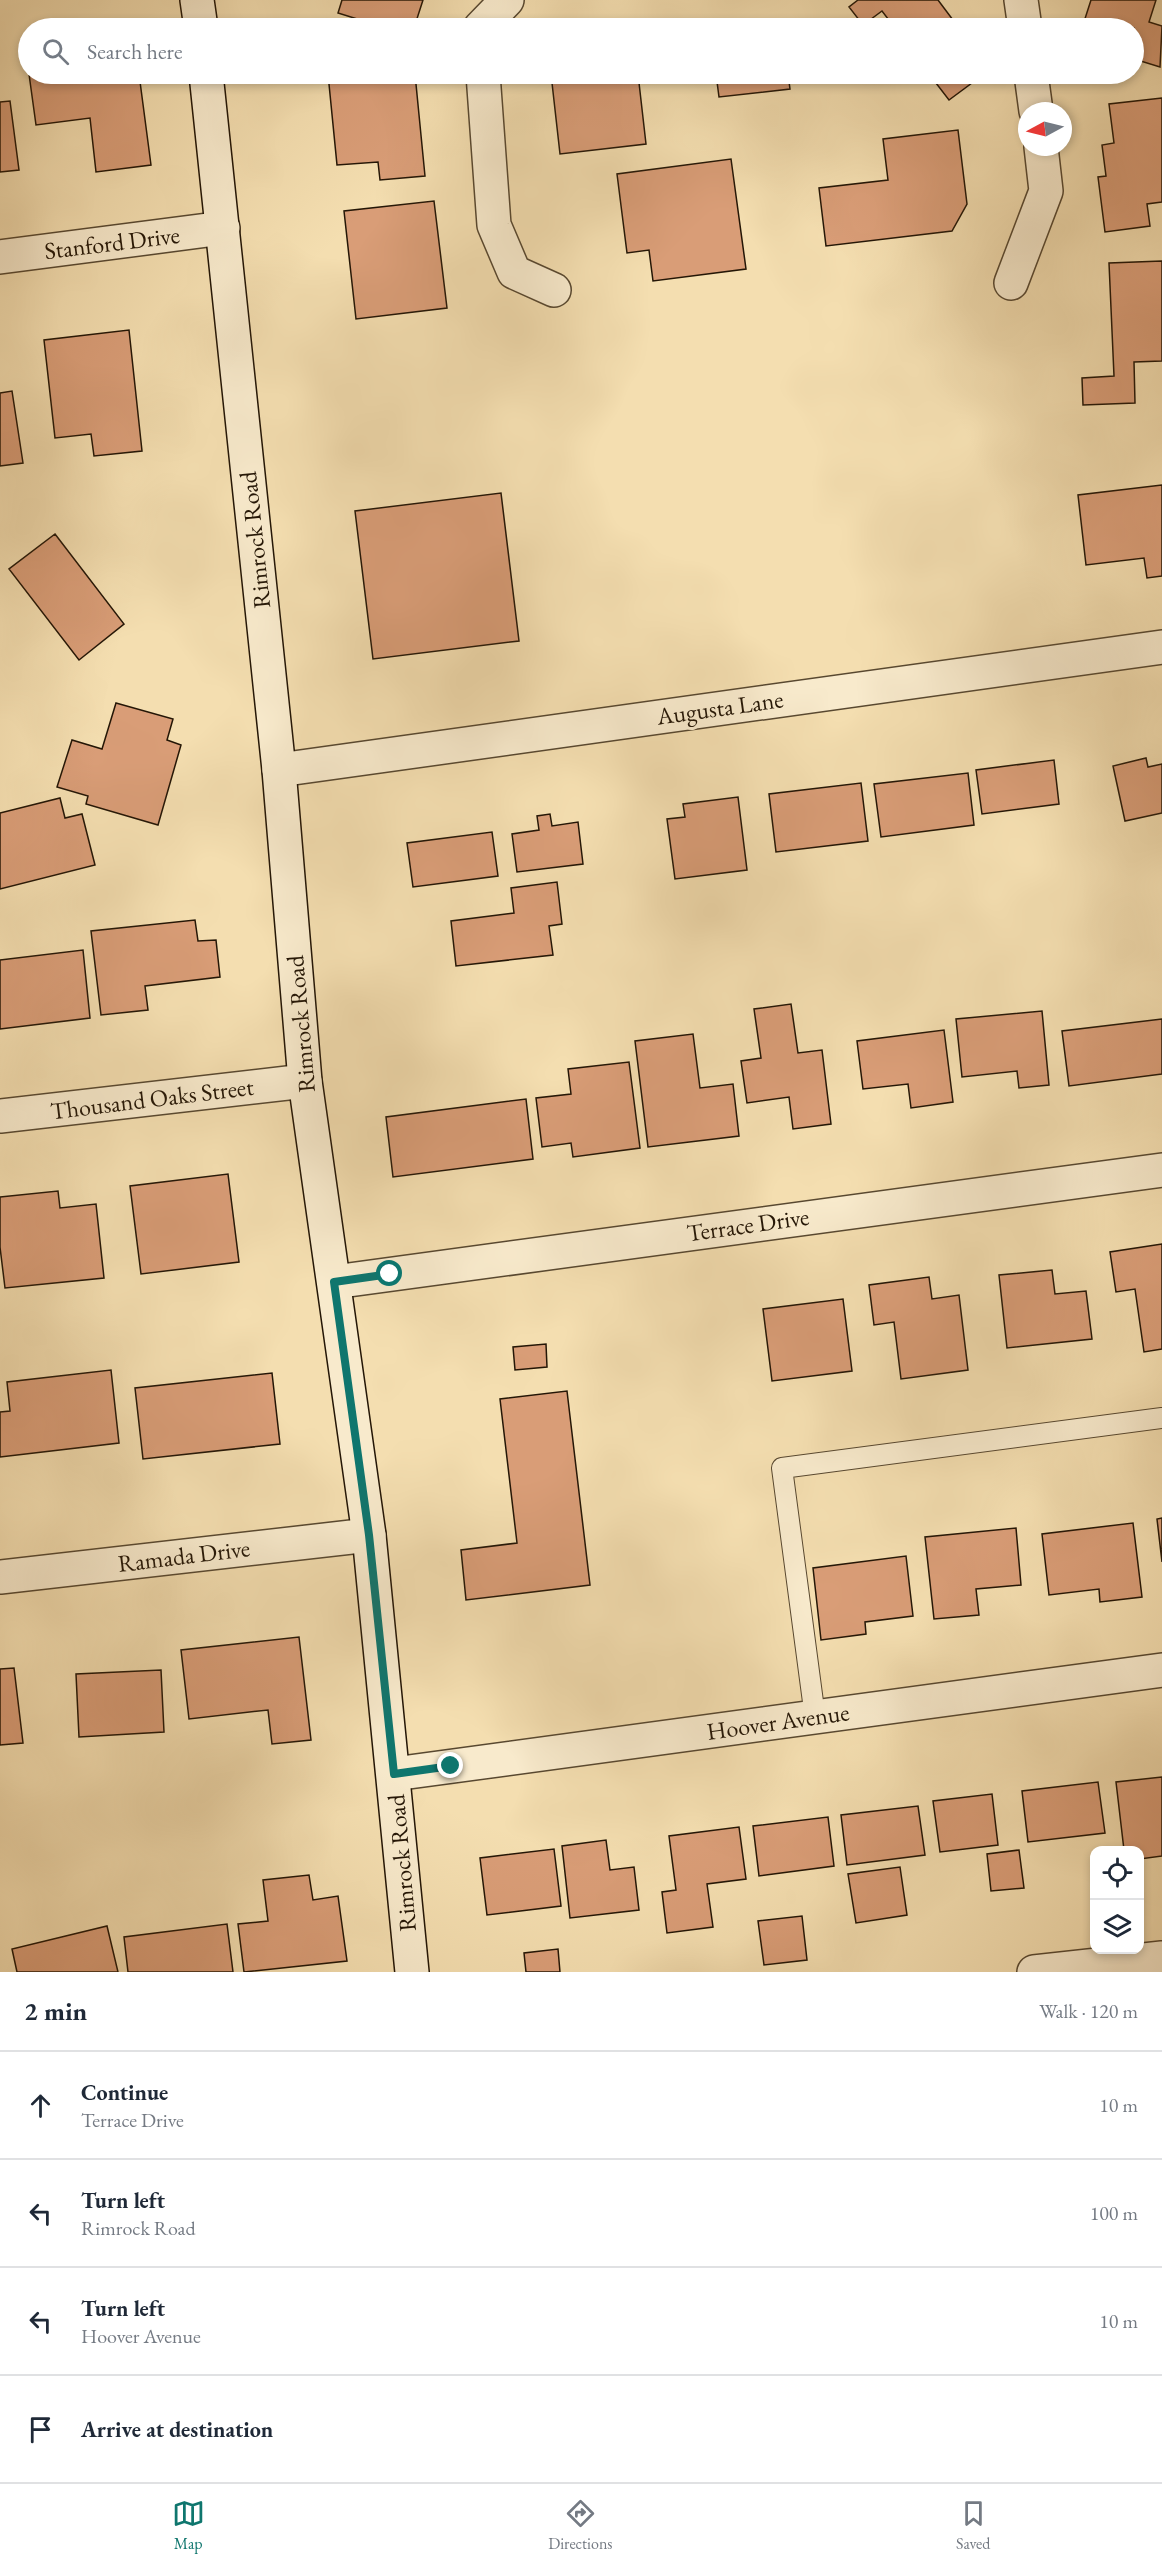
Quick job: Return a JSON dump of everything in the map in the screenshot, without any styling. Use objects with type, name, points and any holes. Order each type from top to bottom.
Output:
[{"type":"street","points":[[197,0],[200,18]]},
{"type":"street","points":[[490,18],[507,0]]},
{"type":"street","points":[[1021,0],[1023,18]]},
{"type":"street","name":"Rimrock Road","points":[[207,84],[279,770],[305,1081],[369,1535],[412,1972]]},
{"type":"street","points":[[484,84],[494,225],[514,272],[554,290]]},
{"type":"street","points":[[1032,84],[1035,102]]},
{"type":"street","points":[[1011,283],[1046,191],[1042,156]]},
{"type":"street","name":"Stanford Drive","points":[[0,257],[224,228]]},
{"type":"street","name":"Augusta Lane","points":[[279,770],[1162,647]]},
{"type":"street","name":"Thousand Oaks Street","points":[[0,1116],[305,1081]]},
{"type":"street","name":"Terrace Drive","points":[[334,1282],[1162,1170]]},
{"type":"street","name":"Ramada Drive","points":[[0,1577],[369,1535]]},
{"type":"street","name":"Hoover Avenue","points":[[394,1774],[1162,1670]]},
{"type":"street","points":[[1034,1972],[1162,1958]]},
{"type":"lane","points":[[815,1717],[782,1468],[1162,1418]]},
{"type":"building","points":[[342,0],[423,0],[417,18],[354,18],[338,13]]},
{"type":"building","points":[[858,0],[938,0],[952,18],[887,18],[882,11],[872,18],[858,18],[849,7]]},
{"type":"building","points":[[1091,0],[1156,0],[1149,22],[1162,26],[1160,67],[1144,62],[1144,18],[1085,18]]},
{"type":"building","points":[[30,84],[140,84],[151,165],[96,172],[90,118],[36,125]]},
{"type":"building","points":[[329,84],[416,84],[425,176],[380,180],[378,162],[337,165]]},
{"type":"building","points":[[552,84],[639,84],[646,144],[560,154]]},
{"type":"building","points":[[717,84],[789,84],[790,89],[719,97]]},
{"type":"building","points":[[937,84],[971,84],[949,100]]},
{"type":"building","points":[[1162,98],[1162,202],[1147,204],[1150,226],[1105,232],[1098,177],[1106,176],[1102,145],[1114,143],[1109,104]]},
{"type":"building","points":[[10,101],[19,170],[0,172],[0,102]]},
{"type":"building","points":[[958,130],[967,204],[952,231],[826,246],[819,188],[888,180],[883,139]]},
{"type":"building","points":[[731,159],[746,269],[653,281],[649,250],[627,253],[617,174]]},
{"type":"building","points":[[434,201],[447,308],[356,319],[344,211]]},
{"type":"building","points":[[1162,261],[1162,361],[1134,362],[1135,403],[1083,405],[1082,378],[1114,376],[1109,263]]},
{"type":"building","points":[[129,330],[142,451],[94,456],[91,434],[55,438],[44,340]]},
{"type":"building","points":[[12,391],[23,463],[0,466],[0,393]]},
{"type":"building","points":[[1162,485],[1162,576],[1147,578],[1144,558],[1086,565],[1078,495]]},
{"type":"building","points":[[501,493],[519,641],[373,659],[355,511]]},
{"type":"building","points":[[55,534],[124,624],[79,660],[9,569]]},
{"type":"building","points":[[116,703],[173,719],[167,740],[181,745],[158,825],[86,804],[88,796],[57,787],[72,740],[102,749]]},
{"type":"building","points":[[1146,758],[1148,767],[1162,764],[1162,813],[1125,821],[1113,766]]},
{"type":"building","points":[[1054,760],[1059,804],[982,814],[976,770]]},
{"type":"building","points":[[968,773],[974,825],[881,837],[874,784]]},
{"type":"building","points":[[861,783],[868,841],[776,852],[769,794]]},
{"type":"building","points":[[738,797],[747,870],[675,879],[667,819],[685,817],[683,804]]},
{"type":"building","points":[[60,798],[65,818],[82,814],[95,865],[0,889],[0,813]]},
{"type":"building","points":[[550,814],[552,826],[578,822],[583,864],[517,872],[512,834],[539,830],[537,816]]},
{"type":"building","points":[[492,832],[498,876],[413,887],[407,843]]},
{"type":"building","points":[[557,882],[562,924],[549,926],[553,955],[456,966],[451,921],[514,913],[511,888]]},
{"type":"building","points":[[195,920],[198,941],[216,940],[220,977],[145,986],[148,1010],[101,1015],[91,931]]},
{"type":"building","points":[[83,950],[90,1018],[0,1029],[0,960]]},
{"type":"building","points":[[791,1004],[798,1053],[822,1050],[831,1124],[793,1129],[789,1097],[747,1103],[741,1061],[761,1058],[754,1009]]},
{"type":"building","points":[[1042,1011],[1049,1085],[1019,1088],[1017,1071],[962,1077],[956,1019]]},
{"type":"building","points":[[1162,1019],[1162,1074],[1069,1086],[1062,1031]]},
{"type":"building","points":[[944,1030],[953,1102],[911,1108],[908,1084],[863,1089],[857,1041]]},
{"type":"building","points":[[693,1034],[700,1088],[733,1084],[739,1136],[648,1147],[635,1041]]},
{"type":"building","points":[[629,1062],[640,1148],[573,1157],[571,1143],[542,1147],[536,1098],[571,1094],[568,1069]]},
{"type":"building","points":[[526,1099],[533,1159],[393,1177],[386,1117]]},
{"type":"building","points":[[228,1174],[239,1262],[141,1274],[130,1186]]},
{"type":"building","points":[[58,1191],[60,1208],[96,1204],[104,1278],[5,1288],[0,1247],[0,1197]]},
{"type":"building","points":[[1162,1244],[1162,1349],[1144,1352],[1135,1289],[1116,1292],[1110,1252]]},
{"type":"building","points":[[1052,1270],[1055,1294],[1086,1291],[1092,1339],[1007,1348],[999,1275]]},
{"type":"building","points":[[929,1277],[932,1299],[959,1295],[968,1370],[901,1379],[894,1322],[874,1325],[869,1285]]},
{"type":"building","points":[[843,1299],[852,1371],[772,1381],[763,1309]]},
{"type":"building","points":[[546,1344],[547,1367],[515,1370],[513,1347]]},
{"type":"building","points":[[111,1370],[119,1443],[0,1457],[0,1412],[10,1411],[7,1382]]},
{"type":"building","points":[[272,1373],[280,1444],[143,1459],[135,1388]]},
{"type":"building","points":[[567,1391],[590,1585],[466,1600],[461,1550],[517,1543],[500,1399]]},
{"type":"building","points":[[1162,1518],[1162,1562],[1157,1519]]},
{"type":"building","points":[[1133,1523],[1142,1597],[1100,1602],[1099,1589],[1049,1595],[1042,1534]]},
{"type":"building","points":[[1016,1528],[1021,1585],[976,1589],[979,1615],[934,1619],[925,1537]]},
{"type":"building","points":[[906,1556],[913,1616],[865,1622],[866,1634],[821,1640],[813,1568]]},
{"type":"building","points":[[299,1637],[311,1740],[272,1744],[268,1710],[189,1719],[181,1650]]},
{"type":"building","points":[[14,1668],[23,1743],[0,1745],[0,1669]]},
{"type":"building","points":[[161,1670],[164,1732],[79,1737],[76,1674]]},
{"type":"building","points":[[1162,1777],[1162,1856],[1144,1858],[1144,1846],[1124,1846],[1116,1782]]},
{"type":"building","points":[[1098,1782],[1105,1833],[1028,1842],[1022,1791]]},
{"type":"building","points":[[992,1794],[998,1845],[940,1852],[933,1801]]},
{"type":"building","points":[[918,1806],[925,1855],[847,1865],[841,1815]]},
{"type":"building","points":[[828,1817],[834,1866],[759,1876],[753,1826]]},
{"type":"building","points":[[739,1827],[746,1879],[707,1884],[713,1927],[667,1933],[662,1892],[676,1890],[669,1836]]},
{"type":"building","points":[[606,1840],[610,1870],[634,1867],[639,1910],[570,1918],[562,1846]]},
{"type":"building","points":[[554,1849],[561,1906],[487,1915],[480,1858]]},
{"type":"building","points":[[1019,1850],[1024,1888],[991,1891],[987,1854]]},
{"type":"building","points":[[900,1867],[907,1915],[856,1923],[848,1874]]},
{"type":"building","points":[[309,1875],[313,1900],[338,1896],[347,1961],[244,1972],[238,1924],[268,1921],[263,1880]]},
{"type":"building","points":[[802,1916],[807,1960],[764,1965],[758,1921]]},
{"type":"building","points":[[227,1924],[233,1972],[128,1972],[124,1937]]},
{"type":"building","points":[[107,1926],[118,1972],[17,1972],[12,1949]]},
{"type":"building","points":[[558,1949],[560,1972],[526,1972],[524,1953]]},
{"type":"route","points":[[390,1274],[334,1282],[369,1535],[394,1774],[451,1766]]}]
